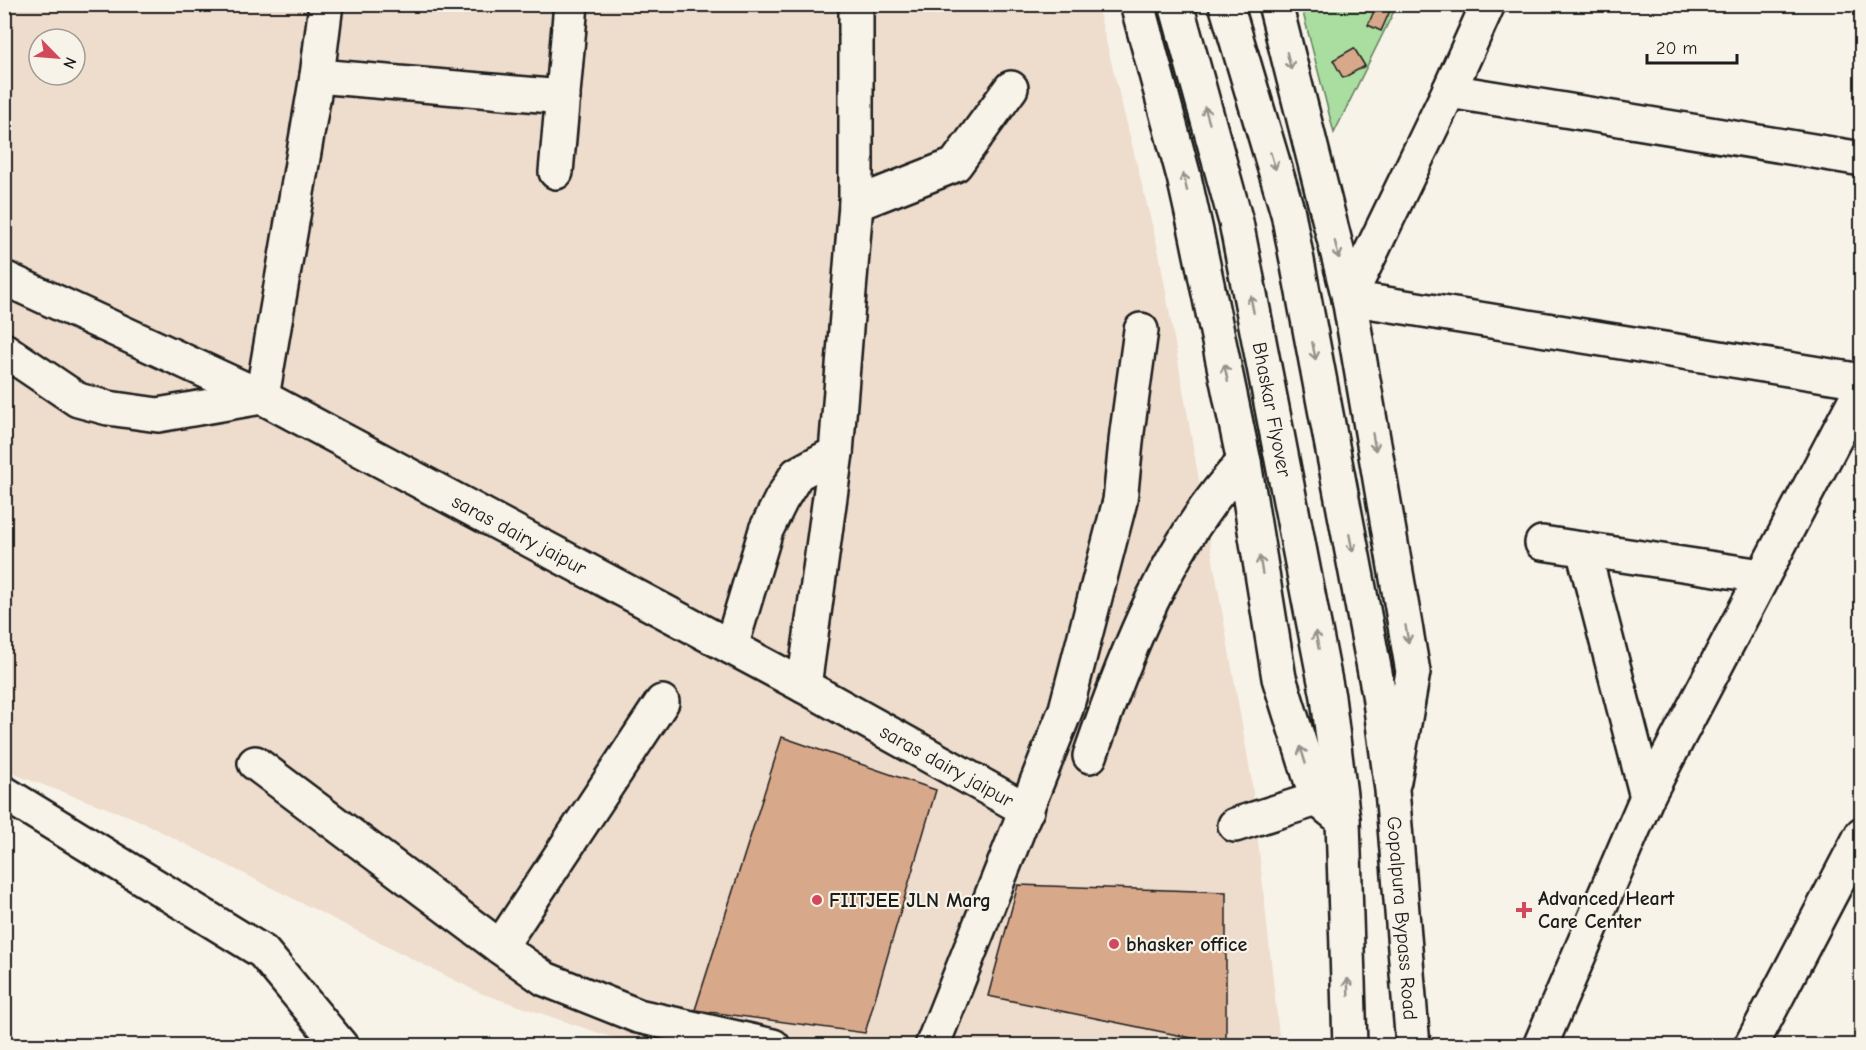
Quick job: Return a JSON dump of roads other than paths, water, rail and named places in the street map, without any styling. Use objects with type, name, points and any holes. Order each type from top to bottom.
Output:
[{"type":"street","points":[[4,350],[78,400],[108,408],[158,415],[262,397],[318,76],[326,4]]},
{"type":"street","points":[[556,172],[571,4]]},
{"type":"street","points":[[804,686],[836,453],[856,204],[856,4]]},
{"type":"street","points":[[1137,4],[1184,177],[1244,462],[1279,678],[1317,799],[1343,820],[1350,1046]]},
{"type":"street","name":"Bhaskar Flyover","points":[[1176,4],[1236,222],[1328,698],[1343,820]]},
{"type":"street","points":[[1226,4],[1288,213],[1379,693],[1392,790]]},
{"type":"street","points":[[1275,4],[1349,298],[1413,672],[1392,790]]},
{"type":"street","points":[[1349,298],[1449,91],[1488,4]]},
{"type":"street","points":[[318,76],[562,97]]},
{"type":"street","points":[[856,204],[955,165],[1011,88]]},
{"type":"street","points":[[1449,91],[1862,159]]},
{"type":"street","name":"saras dairy jaipur","points":[[4,278],[262,397],[804,686],[1027,810]]},
{"type":"street","points":[[1349,298],[1862,381]]},
{"type":"street","points":[[932,1046],[1066,709],[1120,501],[1126,432],[1141,330]]},
{"type":"street","points":[[1540,1046],[1647,797],[1862,387]]},
{"type":"street","points":[[731,647],[766,530],[781,500],[797,474],[836,453]]},
{"type":"street","points":[[1090,756],[1114,685],[1153,599],[1197,520],[1244,462]]},
{"type":"street","points":[[1542,543],[1762,576]]},
{"type":"street","points":[[1583,549],[1647,797]]},
{"type":"street","points":[[500,947],[662,702]]},
{"type":"street","points":[[255,763],[545,979],[638,1016],[772,1046]]},
{"type":"street","name":"Gopalpura Bypass Road","points":[[1392,790],[1419,1044]]},
{"type":"street","points":[[4,793],[263,952],[341,1046]]},
{"type":"street","points":[[1235,825],[1317,799]]},
{"type":"street","points":[[1751,1046],[1862,834]]},
{"type":"place","name":"FIITJEE JLN Marg","points":[[817,900]]},
{"type":"place","name":"Advanced Heart Care Center","points":[[1524,910]]},
{"type":"place","name":"bhasker office","points":[[1114,944]]}]
